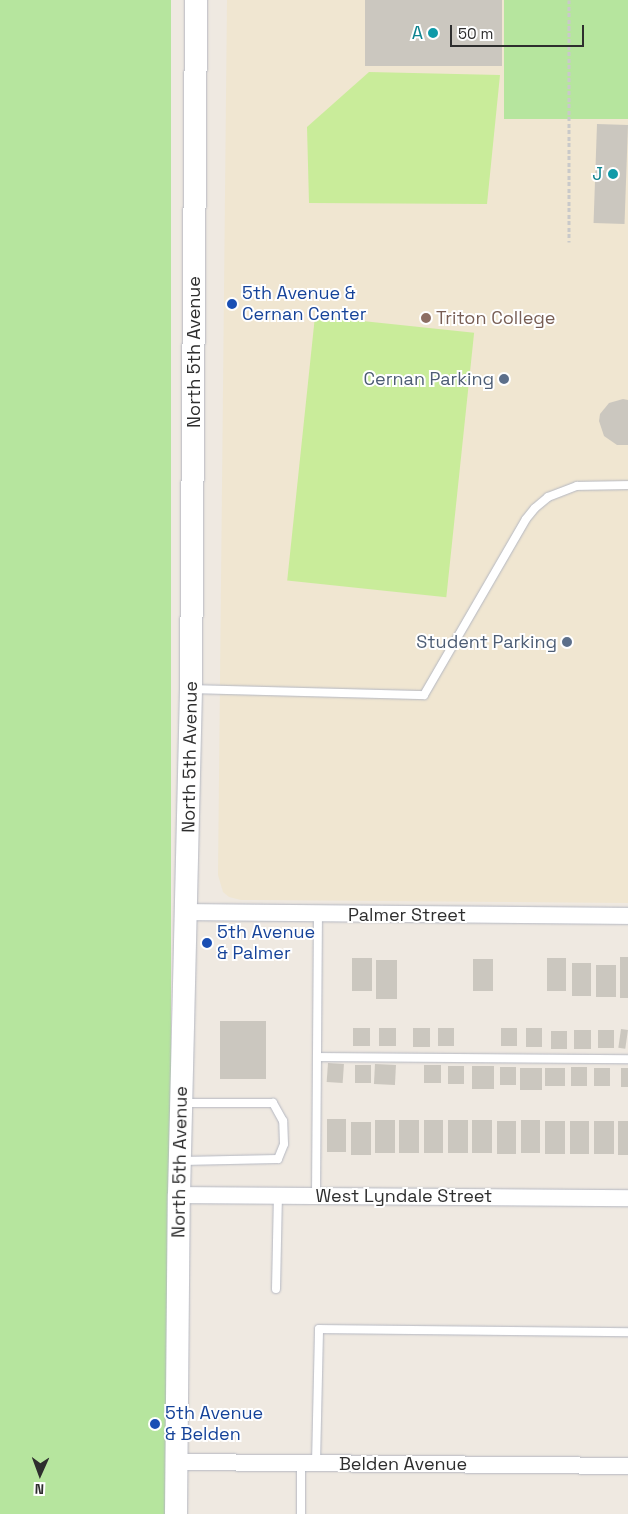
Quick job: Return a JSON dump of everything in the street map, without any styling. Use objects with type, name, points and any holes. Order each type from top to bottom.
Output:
[{"type":"street","name":"North 5th Avenue","points":[[176,1514],[178,1462],[179,1195],[191,688],[196,0]]},
{"type":"street","name":"Palmer Street","points":[[186,912],[628,916]]},
{"type":"street","name":"West Lyndale Street","points":[[179,1195],[628,1198]]},
{"type":"street","name":"Belden Avenue","points":[[178,1462],[628,1466]]},
{"type":"lane","points":[[191,688],[424,695],[526,519],[535,508],[548,497],[577,486],[628,485]]},
{"type":"lane","points":[[316,1196],[318,914]]},
{"type":"lane","points":[[317,1057],[628,1059]]},
{"type":"lane","points":[[180,1161],[278,1159],[284,1144],[283,1121],[273,1104],[182,1103]]},
{"type":"lane","points":[[276,1289],[278,1196]]},
{"type":"lane","points":[[301,1514],[309,1463],[319,1329],[628,1332]]},
{"type":"path","points":[[569,0],[569,242]]},
{"type":"shaded area","name":"Triton College","points":[[227,0],[628,0],[628,903],[241,900],[229,897],[223,892],[218,875]]},
{"type":"green space","points":[[0,0],[171,0],[171,1514],[0,1514]]},
{"type":"green space","points":[[504,0],[628,0],[628,119],[504,119]]},
{"type":"green space","points":[[369,72],[500,75],[487,204],[309,203],[307,127]]},
{"type":"green space","points":[[315,316],[474,333],[446,597],[287,581]]},
{"type":"building","name":"A","points":[[365,0],[502,0],[502,66],[365,66]]},
{"type":"building","name":"J","points":[[597,124],[628,125],[625,224],[594,223]]},
{"type":"building","points":[[623,399],[628,400],[628,445],[617,445],[604,436],[599,421],[600,414],[609,403]]},
{"type":"building","points":[[620,957],[628,957],[628,998],[620,998]]},
{"type":"building","points":[[352,958],[372,958],[372,991],[352,991]]},
{"type":"building","points":[[547,958],[566,958],[566,991],[547,991]]},
{"type":"building","points":[[473,959],[493,959],[493,991],[473,991]]},
{"type":"building","points":[[376,960],[397,960],[397,999],[376,999]]},
{"type":"building","points":[[572,963],[591,963],[591,996],[572,996]]},
{"type":"building","points":[[596,965],[616,965],[616,997],[596,997]]},
{"type":"building","points":[[220,1021],[266,1021],[266,1079],[220,1079]]},
{"type":"building","points":[[353,1028],[370,1028],[370,1046],[353,1046]]},
{"type":"building","points":[[379,1028],[396,1028],[396,1046],[379,1046]]},
{"type":"building","points":[[413,1028],[430,1028],[430,1047],[413,1047]]},
{"type":"building","points":[[438,1028],[454,1028],[454,1046],[438,1046]]},
{"type":"building","points":[[501,1028],[517,1028],[517,1046],[501,1046]]},
{"type":"building","points":[[526,1028],[542,1028],[542,1047],[526,1047]]},
{"type":"building","points":[[621,1029],[628,1030],[625,1049],[618,1048]]},
{"type":"building","points":[[574,1030],[591,1030],[591,1049],[574,1049]]},
{"type":"building","points":[[598,1030],[614,1030],[614,1048],[598,1048]]},
{"type":"building","points":[[551,1031],[567,1031],[567,1049],[551,1049]]},
{"type":"building","points":[[328,1063],[344,1064],[343,1083],[327,1082]]},
{"type":"building","points":[[375,1064],[396,1065],[395,1085],[374,1084]]},
{"type":"building","points":[[355,1065],[371,1065],[371,1083],[355,1083]]},
{"type":"building","points":[[424,1065],[441,1065],[441,1083],[424,1083]]},
{"type":"building","points":[[448,1066],[464,1066],[464,1084],[448,1084]]},
{"type":"building","points":[[472,1066],[494,1066],[494,1089],[472,1089]]},
{"type":"building","points":[[500,1067],[516,1067],[516,1085],[500,1085]]},
{"type":"building","points":[[571,1067],[587,1067],[587,1086],[571,1086]]},
{"type":"building","points":[[520,1068],[542,1068],[542,1090],[520,1090]]},
{"type":"building","points":[[545,1068],[565,1068],[565,1086],[545,1086]]},
{"type":"building","points":[[594,1068],[610,1068],[610,1086],[594,1086]]},
{"type":"building","points":[[621,1068],[628,1068],[628,1087],[621,1087]]},
{"type":"building","points":[[327,1119],[346,1119],[346,1152],[327,1152]]},
{"type":"building","points":[[375,1120],[395,1120],[395,1153],[375,1153]]},
{"type":"building","points":[[399,1120],[419,1120],[419,1153],[399,1153]]},
{"type":"building","points":[[424,1120],[443,1120],[443,1153],[424,1153]]},
{"type":"building","points":[[448,1120],[468,1120],[468,1153],[448,1153]]},
{"type":"building","points":[[472,1120],[492,1120],[492,1153],[472,1153]]},
{"type":"building","points":[[521,1120],[540,1120],[540,1153],[521,1153]]},
{"type":"building","points":[[497,1121],[516,1121],[516,1154],[497,1154]]},
{"type":"building","points":[[545,1121],[565,1121],[565,1154],[545,1154]]},
{"type":"building","points":[[570,1121],[589,1121],[589,1154],[570,1154]]},
{"type":"building","points":[[594,1121],[614,1121],[614,1154],[594,1154]]},
{"type":"building","points":[[618,1121],[628,1121],[628,1155],[618,1155]]},
{"type":"building","points":[[351,1122],[371,1122],[371,1155],[351,1155]]},
{"type":"place","name":"A","points":[[433,33]]},
{"type":"place","name":"J","points":[[613,174]]},
{"type":"place","name":"5th Avenue & Cernan Center","points":[[232,304]]},
{"type":"place","name":"Triton College","points":[[426,318]]},
{"type":"place","name":"Cernan Parking","points":[[504,379]]},
{"type":"place","name":"Student Parking","points":[[567,642]]},
{"type":"place","name":"5th Avenue & Palmer","points":[[207,943]]},
{"type":"place","name":"5th Avenue & Belden","points":[[155,1424]]}]
